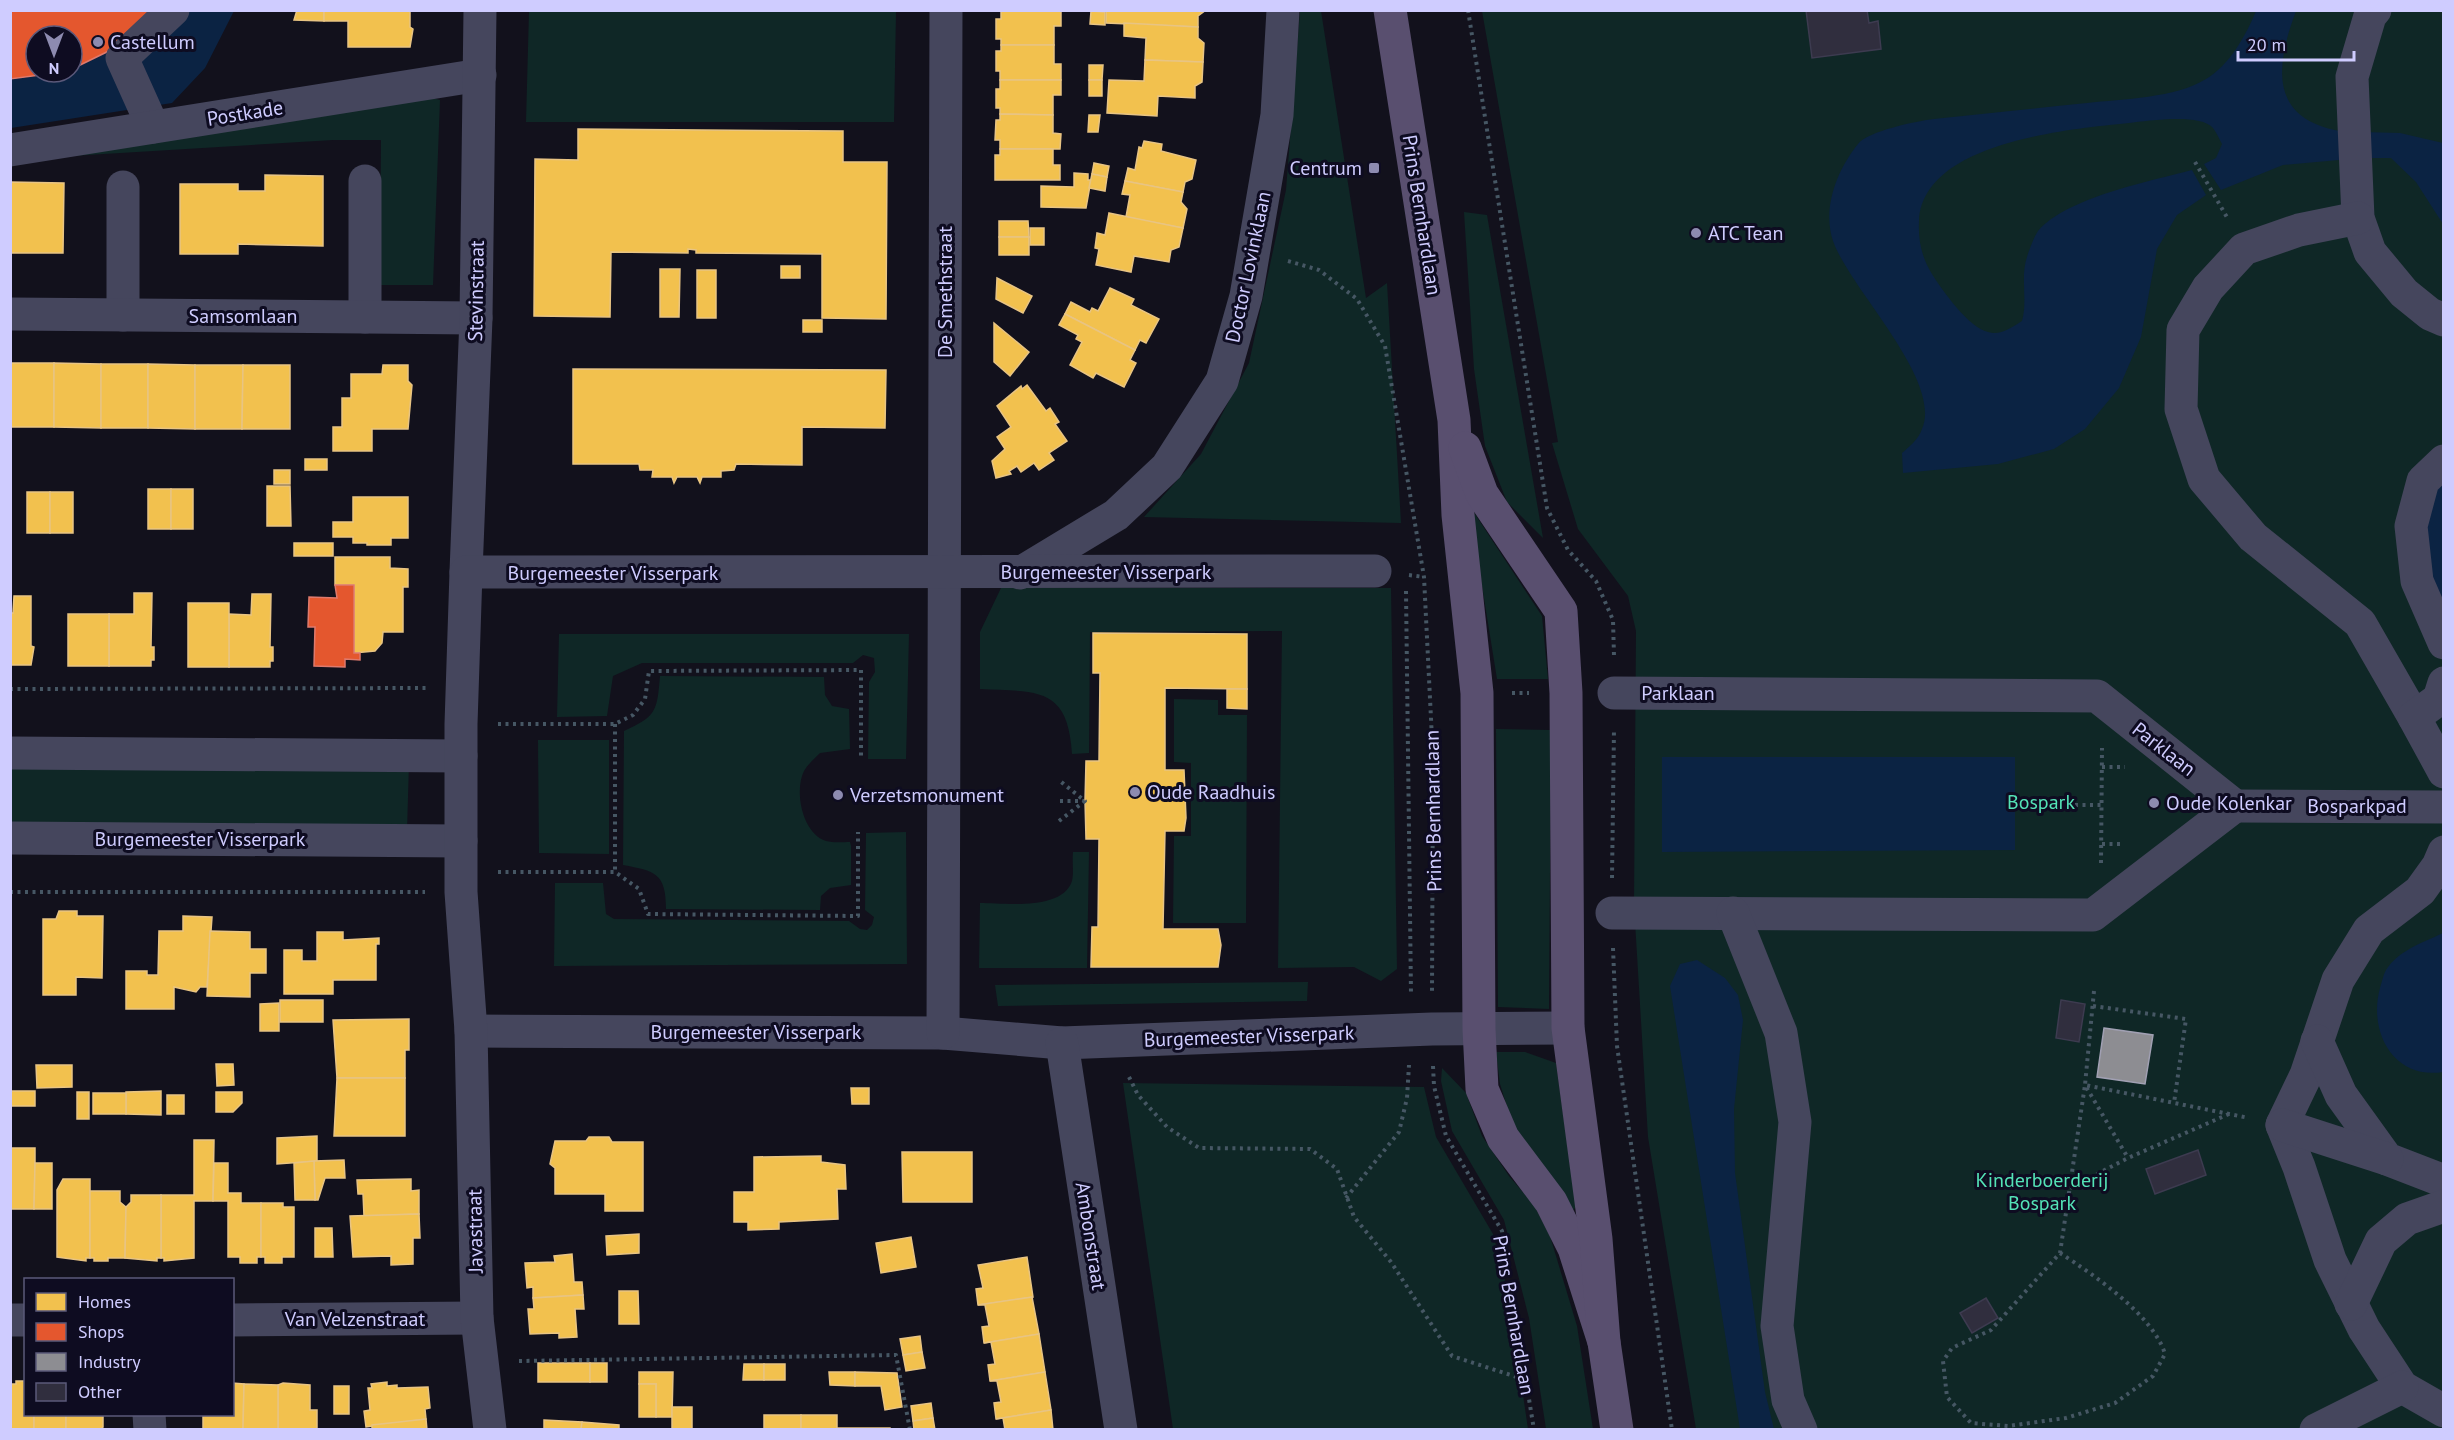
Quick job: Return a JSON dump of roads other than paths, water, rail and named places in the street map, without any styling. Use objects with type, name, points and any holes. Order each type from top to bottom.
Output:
[{"type":"main road","name":"Prins Bernhardlaan","points":[[1390,10],[1454,420],[1458,515],[1477,693],[1479,1029],[1482,1089],[1503,1138],[1551,1202],[1574,1248],[1604,1342]]},
{"type":"main road","name":"Prins Bernhardlaan","points":[[1454,420],[1482,494],[1561,611],[1566,693],[1568,1028],[1596,1239],[1604,1342],[1617,1430]]},
{"type":"street","points":[[153,128],[122,58],[173,10]]},
{"type":"street","name":"Stevinstraat","points":[[466,572],[476,318],[480,10]]},
{"type":"street","name":"De Smethstraat","points":[[945,573],[946,10]]},
{"type":"street","name":"Doctor Lovinklaan","points":[[1018,574],[1116,515],[1167,467],[1222,381],[1246,296],[1277,115],[1283,10]]},
{"type":"street","points":[[2375,10],[2370,16],[2352,77],[2358,165],[2358,218],[2370,252],[2404,293],[2430,314],[2444,320]]},
{"type":"street","name":"Postkade","points":[[10,150],[480,75]]},
{"type":"street","points":[[365,181],[365,317]]},
{"type":"street","points":[[123,187],[123,315]]},
{"type":"street","points":[[2358,218],[2299,230],[2244,249],[2208,288],[2183,330],[2181,409],[2204,479],[2253,537],[2360,623],[2444,772]]},
{"type":"street","name":"Samsomlaan","points":[[10,314],[476,318]]},
{"type":"street","points":[[2444,461],[2423,481],[2410,526],[2417,581],[2444,643]]},
{"type":"street","points":[[466,572],[461,869],[471,1031]]},
{"type":"street","name":"Burgemeester Visserpark","points":[[466,572],[1390,573]]},
{"type":"street","points":[[943,1033],[945,573]]},
{"type":"street","points":[[2415,717],[2439,699],[2444,683]]},
{"type":"street","name":"Parklaan","points":[[1614,693],[2097,696],[2235,806]]},
{"type":"street","points":[[10,753],[462,740]]},
{"type":"street","points":[[1612,913],[2093,915],[2235,806]]},
{"type":"street","name":"Bosparkpad","points":[[2235,806],[2444,807]]},
{"type":"street","name":"Burgemeester Visserpark","points":[[10,838],[461,869]]},
{"type":"street","points":[[2444,852],[2438,866],[2420,891],[2369,930],[2338,980],[2306,1075],[2282,1125],[2300,1167],[2330,1260],[2364,1329],[2402,1387],[2444,1412]]},
{"type":"street","points":[[1733,913],[1781,1033],[1795,1122],[1777,1326],[1788,1400],[1801,1430]]},
{"type":"street","name":"Burgemeester Visserpark","points":[[471,1031],[943,1033],[1062,1043],[1421,1029],[1568,1028]]},
{"type":"street","name":"Javastraat","points":[[471,1031],[477,1318],[490,1430]]},
{"type":"street","points":[[2317,1041],[2341,1095],[2387,1160]]},
{"type":"street","name":"Ambonstraat","points":[[1062,1043],[1121,1430]]},
{"type":"street","points":[[2282,1125],[2444,1181]]},
{"type":"street","points":[[2351,1304],[2381,1241],[2407,1219],[2444,1206]]},
{"type":"street","name":"Van Velzenstraat","points":[[234,1320],[477,1318]]},
{"type":"street","points":[[2316,1430],[2402,1387]]},
{"type":"water","points":[[159,11],[234,11],[205,68],[172,103],[11,128],[11,79],[24,78],[24,84],[84,84],[84,63],[117,47]]},
{"type":"water","points":[[2256,11],[2296,11],[2284,53],[2282,72],[2284,90],[2291,104],[2303,117],[2321,126],[2346,132],[2350,159],[2283,165],[2221,190],[2204,164],[2216,158],[2222,144],[2213,128],[2206,123],[2173,119],[2037,136],[1971,157],[1944,174],[1926,195],[1919,222],[1923,256],[1942,289],[1965,316],[1981,329],[1993,333],[2006,330],[2022,321],[2027,257],[2038,231],[2051,219],[2068,209],[2110,192],[2192,170],[2206,195],[2177,215],[2157,249],[2141,337],[2119,388],[2085,429],[2054,449],[1998,464],[1903,473],[1902,453],[1920,433],[1925,409],[1919,386],[1908,361],[1857,284],[1833,241],[1829,216],[1831,203],[1838,177],[1850,154],[1863,139],[1905,124],[2132,99],[2180,90],[2206,79],[2223,66],[2242,39]]},
{"type":"water","points":[[2362,132],[2400,133],[2443,143],[2443,224],[2416,182],[2391,158],[2364,158]]},
{"type":"water","points":[[2443,478],[2443,606],[2425,547],[2424,523],[2427,507]]},
{"type":"water","points":[[1662,757],[2015,757],[2015,850],[1662,852]]},
{"type":"water","points":[[2443,933],[2443,1072],[2425,1072],[2410,1068],[2388,1049],[2381,1036],[2377,1004],[2383,976],[2391,963],[2412,948]]},
{"type":"water","points":[[1697,960],[1725,978],[1738,995],[1743,1020],[1734,1109],[1735,1173],[1765,1392],[1774,1429],[1740,1429],[1670,986],[1680,964]]},
{"type":"place","name":"Castellum","points":[[98,42]]},
{"type":"place","name":"Centrum","points":[[1374,168]]},
{"type":"place","name":"ATC Tean","points":[[1696,233]]},
{"type":"place","name":"Oude Raadhuis","points":[[1135,792]]},
{"type":"place","name":"Verzetsmonument","points":[[838,795]]},
{"type":"place","name":"Oude Kolenkar","points":[[2154,803]]},
{"type":"park label","name":"Bospark","points":[[2041,802]]},
{"type":"park label","name":"Kinderboerderij Bospark","points":[[2042,1192]]}]
